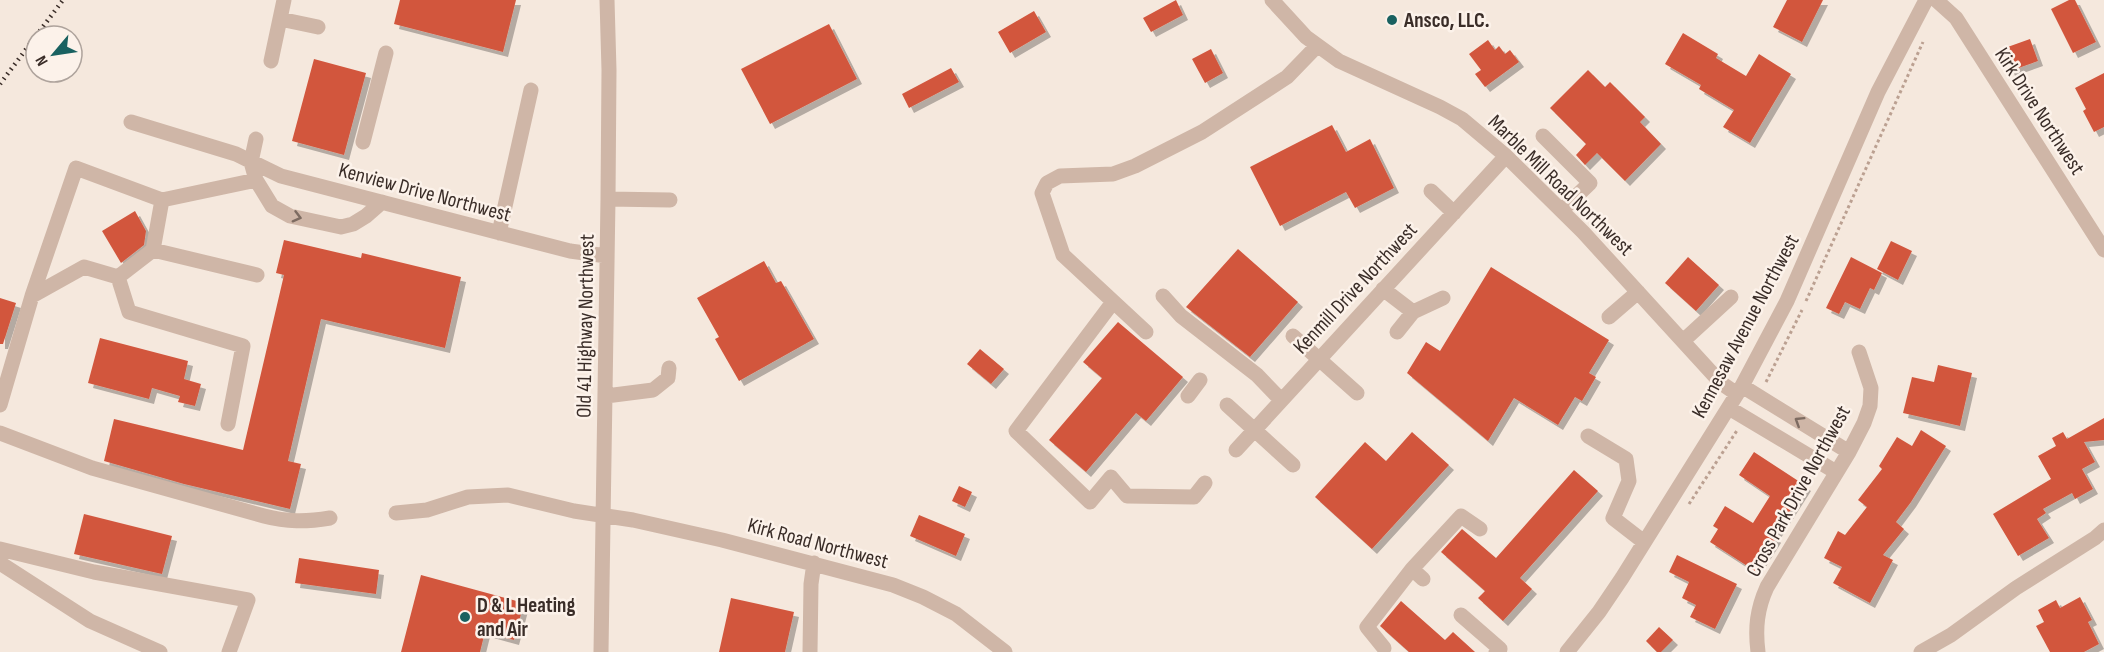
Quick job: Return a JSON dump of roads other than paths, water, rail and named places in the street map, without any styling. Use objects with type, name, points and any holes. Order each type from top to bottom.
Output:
[{"type":"street","points":[[271,61],[284,0]]},
{"type":"street","name":"Old 41 Highway Northwest","points":[[602,652],[609,70],[607,0]]},
{"type":"street","name":"Marble Mill Road Northwest","points":[[1272,0],[1317,46],[1355,69],[1415,95],[1462,119],[1506,156],[1562,210],[1721,382],[1849,452]]},
{"type":"street","name":"Kennesaw Avenue Northwest","points":[[1567,652],[1599,612],[1739,390],[1787,301],[1874,103],[1926,0]]},
{"type":"street","name":"Kirk Drive Northwest","points":[[1936,0],[1956,18],[2104,250]]},
{"type":"street","points":[[280,19],[318,27]]},
{"type":"street","points":[[1146,332],[1063,255],[1042,193],[1047,183],[1060,176],[1113,174],[1135,166],[1202,132],[1287,77],[1317,46]]},
{"type":"street","points":[[363,142],[386,53]]},
{"type":"street","points":[[499,233],[531,90]]},
{"type":"street","name":"Kenview Drive Northwest","points":[[131,122],[236,154],[281,176],[570,251],[607,256]]},
{"type":"street","points":[[1543,136],[1590,183],[1562,210]]},
{"type":"street","points":[[256,139],[251,162],[256,180],[272,206],[290,216],[341,227],[353,224],[382,202]]},
{"type":"street","name":"Kenmill Drive Northwest","points":[[1236,450],[1506,156]]},
{"type":"street","points":[[0,405],[32,296],[76,168],[162,200],[256,180]]},
{"type":"street","points":[[1431,191],[1454,213]]},
{"type":"street","points":[[608,198],[670,200]]},
{"type":"street","points":[[117,277],[153,250],[162,200]]},
{"type":"street","points":[[153,250],[257,275]]},
{"type":"street","points":[[32,296],[84,267],[117,277]]},
{"type":"street","points":[[117,277],[129,312],[243,346],[228,424]]},
{"type":"street","points":[[1383,289],[1413,312]]},
{"type":"street","points":[[1609,317],[1638,292]]},
{"type":"street","points":[[1163,296],[1181,316],[1257,375],[1281,400]]},
{"type":"street","points":[[1683,341],[1731,297]]},
{"type":"street","points":[[1397,333],[1413,312],[1443,298]]},
{"type":"street","points":[[1113,302],[1016,430],[1090,502],[1111,477],[1127,496],[1194,496],[1205,483]]},
{"type":"street","points":[[1293,336],[1357,393]]},
{"type":"street","name":"Cross Park Drive Northwest","points":[[1758,652],[1756,625],[1762,598],[1858,436],[1870,406],[1871,388],[1859,352]]},
{"type":"street","points":[[606,396],[653,390],[668,378],[669,368]]},
{"type":"street","points":[[1188,396],[1200,380]]},
{"type":"street","points":[[1227,405],[1293,465]]},
{"type":"street","points":[[1729,408],[1836,472]]},
{"type":"street","points":[[0,433],[92,468],[264,516],[284,521],[305,522],[330,518]]},
{"type":"street","points":[[1588,436],[1626,459],[1629,482],[1613,518],[1644,542]]},
{"type":"street","name":"Kirk Road Northwest","points":[[396,513],[427,510],[468,497],[501,495],[525,497],[574,511],[633,520],[722,540],[876,580],[923,597],[956,614],[1003,652]]},
{"type":"street","points":[[1384,648],[1367,627],[1418,574],[1461,516],[1480,529]]},
{"type":"street","points":[[1921,652],[1951,635],[2016,588],[2104,530]]},
{"type":"street","points":[[0,549],[94,572],[248,600],[230,652]]},
{"type":"street","points":[[0,563],[90,621],[160,652]]},
{"type":"street","points":[[810,652],[811,584],[814,563]]},
{"type":"street","points":[[1461,615],[1500,649],[1496,652]]},
{"type":"railway","points":[[0,84],[63,0]]},
{"type":"place","name":"Ansco, LLC.","points":[[1392,20]]},
{"type":"place","name":"D & L Heating and Air","points":[[465,617]]}]
